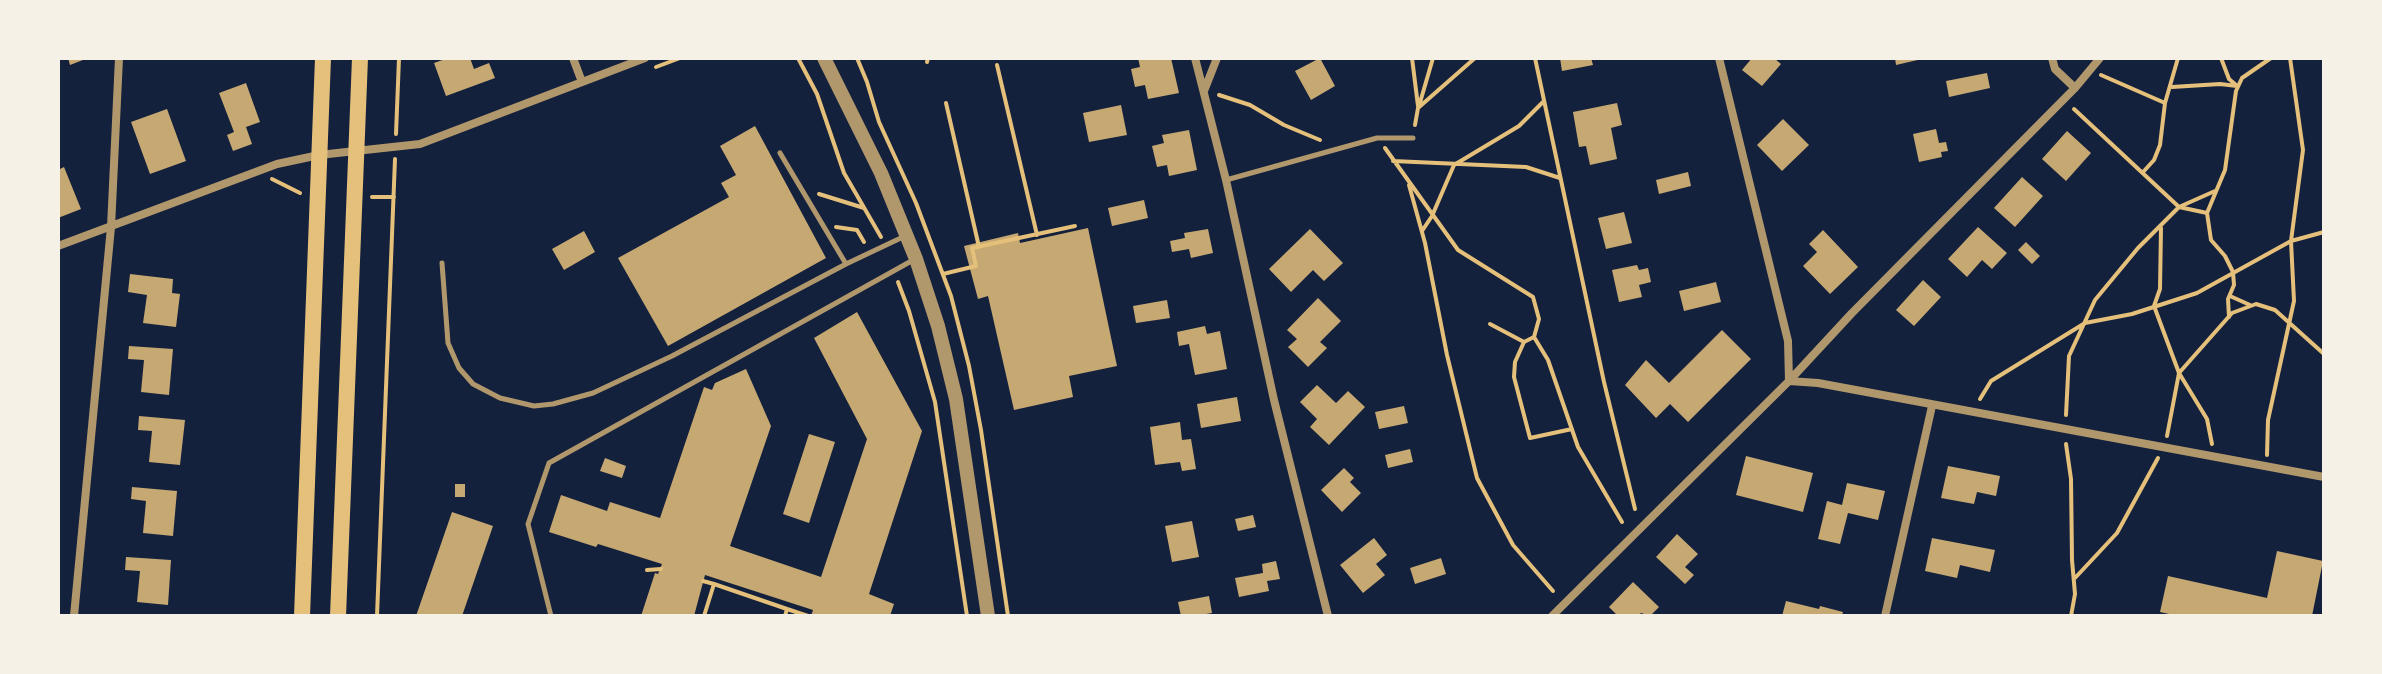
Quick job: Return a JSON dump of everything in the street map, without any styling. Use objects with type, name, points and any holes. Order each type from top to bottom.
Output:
[{"type":"main road","points":[[302,616],[323,58]]},
{"type":"main road","points":[[338,616],[360,58]]},
{"type":"street","points":[[74,616],[111,227],[119,58]]},
{"type":"street","points":[[573,58],[582,82]]},
{"type":"street","points":[[58,246],[262,170],[319,155],[420,144],[645,58]]},
{"type":"street","points":[[824,58],[881,173],[916,259],[938,326],[956,399],[988,616]]},
{"type":"street","points":[[1195,58],[1226,180],[1274,400],[1328,616]]},
{"type":"street","points":[[1203,91],[1217,58]]},
{"type":"street","points":[[1719,58],[1788,341],[1789,381]]},
{"type":"street","points":[[2052,58],[2055,69],[2075,88]]},
{"type":"street","points":[[1552,616],[1789,381],[1852,313],[2075,88],[2100,58]]},
{"type":"street","points":[[1789,381],[1818,383],[2324,477]]},
{"type":"street","points":[[1885,616],[1932,406]]},
{"type":"lane","points":[[1226,180],[1377,138],[1413,138]]},
{"type":"lane","points":[[780,153],[846,264]]},
{"type":"lane","points":[[442,263],[448,343],[459,368],[473,384],[500,398],[534,406],[593,393],[907,236]]},
{"type":"lane","points":[[551,616],[528,524],[549,463],[916,259]]},
{"type":"path","points":[[396,134],[399,58]]},
{"type":"path","points":[[798,58],[817,94],[844,173],[867,209],[884,245]]},
{"type":"path","points":[[1412,58],[1418,108]]},
{"type":"path","points":[[1413,138],[1418,108],[1433,58]]},
{"type":"path","points":[[1418,108],[1475,58]]},
{"type":"path","points":[[1535,58],[1604,382],[1635,509]]},
{"type":"path","points":[[2144,171],[2154,160],[2160,145],[2165,103],[2178,58]]},
{"type":"path","points":[[2221,58],[2229,79],[2238,86]]},
{"type":"path","points":[[2229,317],[2233,272],[2225,256],[2211,240],[2207,213],[2225,170],[2238,86],[2242,78],[2271,58]]},
{"type":"path","points":[[2266,467],[2268,420],[2294,301],[2291,241],[2303,150],[2290,58]]},
{"type":"path","points":[[997,65],[1037,235]]},
{"type":"path","points":[[2091,69],[2165,103]]},
{"type":"path","points":[[2172,87],[2238,86]]},
{"type":"path","points":[[1203,91],[1250,105],[1284,125],[1323,141],[1350,146]]},
{"type":"path","points":[[2063,99],[2144,171],[2179,207],[2207,213]]},
{"type":"path","points":[[1422,231],[1432,216],[1454,165],[1519,126],[1544,101]]},
{"type":"path","points":[[946,103],[979,247]]},
{"type":"path","points":[[1377,138],[1458,250],[1533,297],[1539,319],[1534,337],[1548,360],[1578,447],[1622,522]]},
{"type":"path","points":[[1393,161],[1526,167],[1560,178]]},
{"type":"path","points":[[377,616],[395,164]]},
{"type":"path","points":[[262,170],[276,183],[307,194]]},
{"type":"path","points":[[1407,181],[1422,231],[1447,355],[1477,478],[1513,545],[1553,591]]},
{"type":"path","points":[[801,189],[867,209]]},
{"type":"path","points":[[2071,616],[2075,594],[2071,479],[2064,430],[2069,356],[2095,300],[2138,248],[2179,207],[2215,191]]},
{"type":"path","points":[[366,196],[394,197]]},
{"type":"path","points":[[943,274],[976,266],[972,248],[1075,226]]},
{"type":"path","points":[[2161,228],[2160,289],[2154,306],[2179,373],[2207,419],[2214,458]]},
{"type":"path","points":[[1975,414],[1978,402],[1991,381],[2085,323],[2132,314],[2197,293],[2291,241],[2324,232]]},
{"type":"path","points":[[894,270],[935,402],[967,616]]},
{"type":"path","points":[[2230,296],[2252,306]]},
{"type":"path","points":[[2074,580],[2117,533],[2164,448],[2179,373],[2232,313],[2256,304],[2275,310],[2324,354]]},
{"type":"path","points":[[1490,324],[1524,342]]},
{"type":"path","points":[[1534,337],[1524,342],[1515,362],[1514,377],[1530,438],[1572,429]]},
{"type":"path","points":[[647,570],[661,569]]},
{"type":"path","points":[[703,581],[808,616]]},
{"type":"path","points":[[704,616],[714,584]]},
{"type":"path","points":[[785,616],[787,609]]},
{"type":"building","points":[[68,58],[88,58],[70,65]]},
{"type":"building","points":[[448,58],[470,58],[474,69],[489,63],[495,78],[446,96],[434,63]]},
{"type":"building","points":[[1138,58],[1171,58],[1179,93],[1148,99],[1145,85],[1135,87],[1131,69],[1140,67]]},
{"type":"building","points":[[1320,58],[1335,86],[1311,100],[1295,71]]},
{"type":"building","points":[[1560,58],[1591,58],[1593,65],[1562,71]]},
{"type":"building","points":[[1752,58],[1774,58],[1781,64],[1762,86],[1742,70]]},
{"type":"building","points":[[1895,58],[1922,58],[1922,59],[1896,65]]},
{"type":"building","points":[[1987,73],[1990,88],[1949,97],[1946,81]]},
{"type":"building","points":[[246,83],[260,122],[246,127],[252,144],[233,151],[227,135],[234,132],[219,93]]},
{"type":"building","points":[[1617,103],[1622,125],[1611,128],[1617,159],[1590,165],[1586,146],[1579,147],[1573,112]]},
{"type":"building","points":[[1121,105],[1127,135],[1089,142],[1083,113]]},
{"type":"building","points":[[167,109],[186,161],[150,174],[131,122]]},
{"type":"building","points":[[1783,119],[1809,145],[1782,171],[1757,145]]},
{"type":"building","points":[[755,126],[826,258],[668,346],[618,258],[729,197],[721,183],[736,175],[720,146]]},
{"type":"building","points":[[1936,129],[1939,143],[1946,142],[1948,151],[1941,152],[1942,157],[1919,162],[1913,134]]},
{"type":"building","points":[[1189,130],[1197,170],[1169,176],[1167,165],[1157,167],[1152,146],[1164,143],[1162,135]]},
{"type":"building","points":[[2067,131],[2091,153],[2066,181],[2042,159]]},
{"type":"building","points":[[64,167],[81,209],[58,218],[58,170]]},
{"type":"building","points":[[1688,172],[1691,186],[1659,194],[1656,180]]},
{"type":"building","points":[[2022,177],[2043,196],[2015,227],[1994,208]]},
{"type":"building","points":[[1144,200],[1148,218],[1112,226],[1108,208]]},
{"type":"building","points":[[1624,212],[1632,243],[1606,249],[1598,218]]},
{"type":"building","points":[[1978,227],[2007,253],[1992,269],[1982,260],[1967,277],[1948,259]]},
{"type":"building","points":[[1088,228],[1117,366],[1069,376],[1073,397],[1014,410],[988,296],[978,299],[964,246],[1018,233],[1020,243]]},
{"type":"building","points":[[1208,229],[1213,253],[1191,258],[1189,249],[1172,252],[1170,241],[1185,238],[1184,233]]},
{"type":"building","points":[[1310,229],[1343,263],[1324,281],[1313,270],[1291,292],[1269,269]]},
{"type":"building","points":[[1823,230],[1858,267],[1830,294],[1803,266],[1817,252],[1809,244]]},
{"type":"building","points":[[584,231],[595,252],[564,270],[552,249]]},
{"type":"building","points":[[2026,242],[2040,256],[2032,264],[2018,250]]},
{"type":"building","points":[[1637,265],[1639,270],[1648,268],[1651,282],[1639,285],[1642,297],[1619,302],[1612,270]]},
{"type":"building","points":[[130,274],[173,279],[172,293],[180,294],[176,327],[143,323],[147,295],[128,292]]},
{"type":"building","points":[[1923,280],[1941,297],[1914,326],[1896,310]]},
{"type":"building","points":[[1716,282],[1721,302],[1684,311],[1679,291]]},
{"type":"building","points":[[1318,298],[1341,321],[1320,342],[1327,348],[1308,367],[1288,347],[1297,339],[1287,330]]},
{"type":"building","points":[[1167,300],[1170,318],[1136,323],[1133,306]]},
{"type":"building","points":[[857,312],[922,431],[869,594],[894,604],[890,616],[811,616],[813,610],[705,575],[694,616],[641,616],[655,573],[658,574],[662,564],[549,532],[561,495],[607,511],[610,502],[660,518],[704,387],[712,390],[715,383],[746,369],[771,426],[730,546],[821,577],[867,439],[814,338]]},
{"type":"building","points":[[1205,326],[1207,334],[1220,331],[1227,369],[1195,375],[1189,344],[1179,346],[1177,332]]},
{"type":"building","points":[[1722,330],[1751,359],[1688,422],[1670,404],[1656,418],[1625,385],[1646,360],[1669,383]]},
{"type":"building","points":[[129,346],[173,349],[169,395],[141,392],[144,360],[128,359]]},
{"type":"building","points":[[1317,385],[1336,403],[1348,391],[1365,407],[1329,445],[1310,427],[1317,419],[1300,402]]},
{"type":"building","points":[[1237,397],[1241,421],[1201,428],[1197,404]]},
{"type":"building","points":[[1404,406],[1408,423],[1379,429],[1375,412]]},
{"type":"building","points":[[139,416],[185,420],[180,465],[149,462],[152,431],[138,430]]},
{"type":"building","points":[[1180,422],[1182,440],[1191,439],[1196,469],[1182,471],[1180,462],[1155,465],[1150,427]]},
{"type":"building","points":[[809,434],[835,442],[809,523],[783,514]]},
{"type":"building","points":[[1410,449],[1413,462],[1388,468],[1385,455]]},
{"type":"building","points":[[1746,456],[1813,473],[1803,512],[1736,495]]},
{"type":"building","points":[[605,458],[626,466],[622,478],[600,471]]},
{"type":"building","points":[[1948,466],[2000,476],[1996,496],[1977,492],[1974,504],[1941,498]]},
{"type":"building","points":[[1344,468],[1354,478],[1350,482],[1361,493],[1342,512],[1321,490]]},
{"type":"building","points":[[1847,483],[1885,491],[1878,520],[1848,513],[1840,544],[1818,539],[1827,501],[1842,505]]},
{"type":"building","points":[[455,484],[465,484],[465,497],[455,497]]},
{"type":"building","points":[[132,487],[177,491],[173,536],[143,533],[146,501],[131,499]]},
{"type":"building","points":[[452,512],[493,526],[462,616],[416,616]]},
{"type":"building","points":[[1253,515],[1256,527],[1238,531],[1235,519]]},
{"type":"building","points":[[1192,521],[1199,557],[1172,562],[1165,526]]},
{"type":"building","points":[[1677,534],[1698,554],[1685,567],[1694,575],[1685,584],[1656,557]]},
{"type":"building","points":[[1374,538],[1387,555],[1376,564],[1385,575],[1363,593],[1340,565]]},
{"type":"building","points":[[1932,538],[1995,550],[1990,572],[1960,565],[1957,578],[1925,571]]},
{"type":"building","points":[[2277,551],[2323,561],[2312,616],[2178,616],[2160,612],[2168,576],[2267,598]]},
{"type":"building","points":[[126,557],[171,560],[168,605],[137,602],[140,571],[125,570]]},
{"type":"building","points":[[1441,558],[1446,574],[1415,584],[1410,568]]},
{"type":"building","points":[[1276,561],[1280,579],[1267,581],[1269,591],[1239,597],[1235,578],[1263,573],[1262,564]]},
{"type":"building","points":[[1633,582],[1659,607],[1650,616],[1641,613],[1638,616],[1618,616],[1609,607]]},
{"type":"building","points":[[1209,596],[1212,613],[1206,616],[1181,616],[1178,602]]},
{"type":"building","points":[[1786,601],[1843,612],[1842,616],[1782,616]]}]
